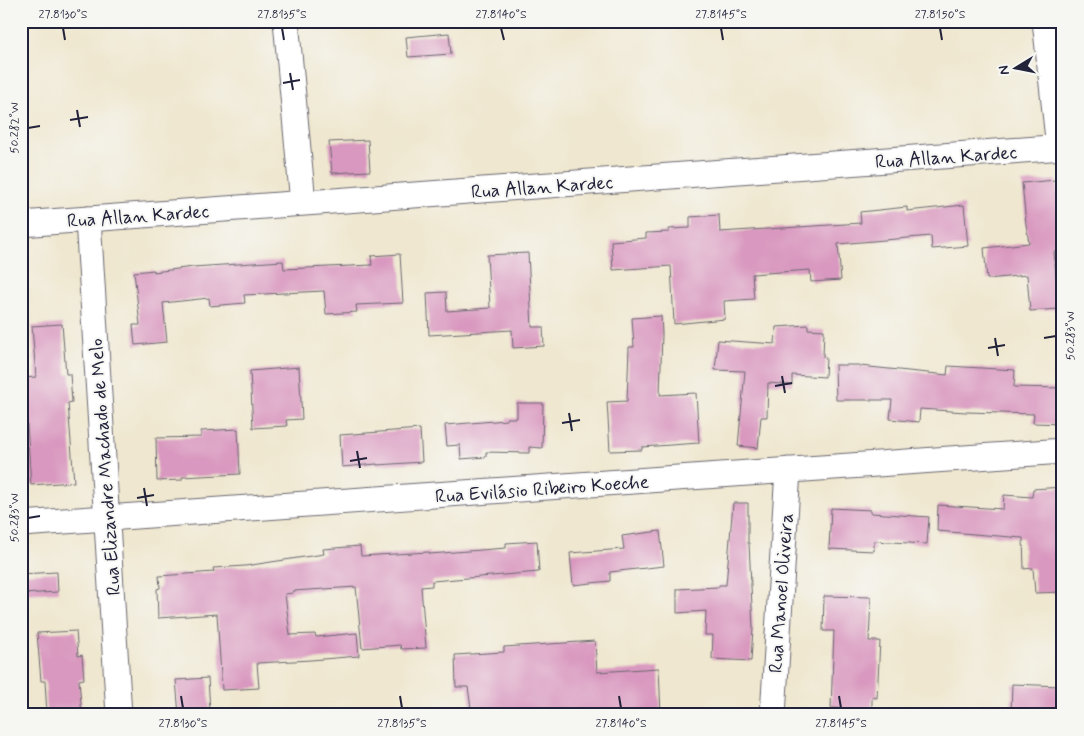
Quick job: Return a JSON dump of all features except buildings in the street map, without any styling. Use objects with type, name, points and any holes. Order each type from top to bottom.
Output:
[{"type":"street","points":[[286,21],[303,203]]},
{"type":"street","points":[[1045,21],[1061,148]]},
{"type":"street","name":"Rua Allan Kardec","points":[[21,224],[1061,148]]},
{"type":"street","name":"Rua Elizandre Machado de Melo","points":[[88,219],[119,715]]},
{"type":"street","name":"Rua Evilásio Ribeiro Koeche","points":[[21,524],[1063,451]]},
{"type":"street","name":"Rua Manoel Oliveira","points":[[773,715],[788,470]]}]
